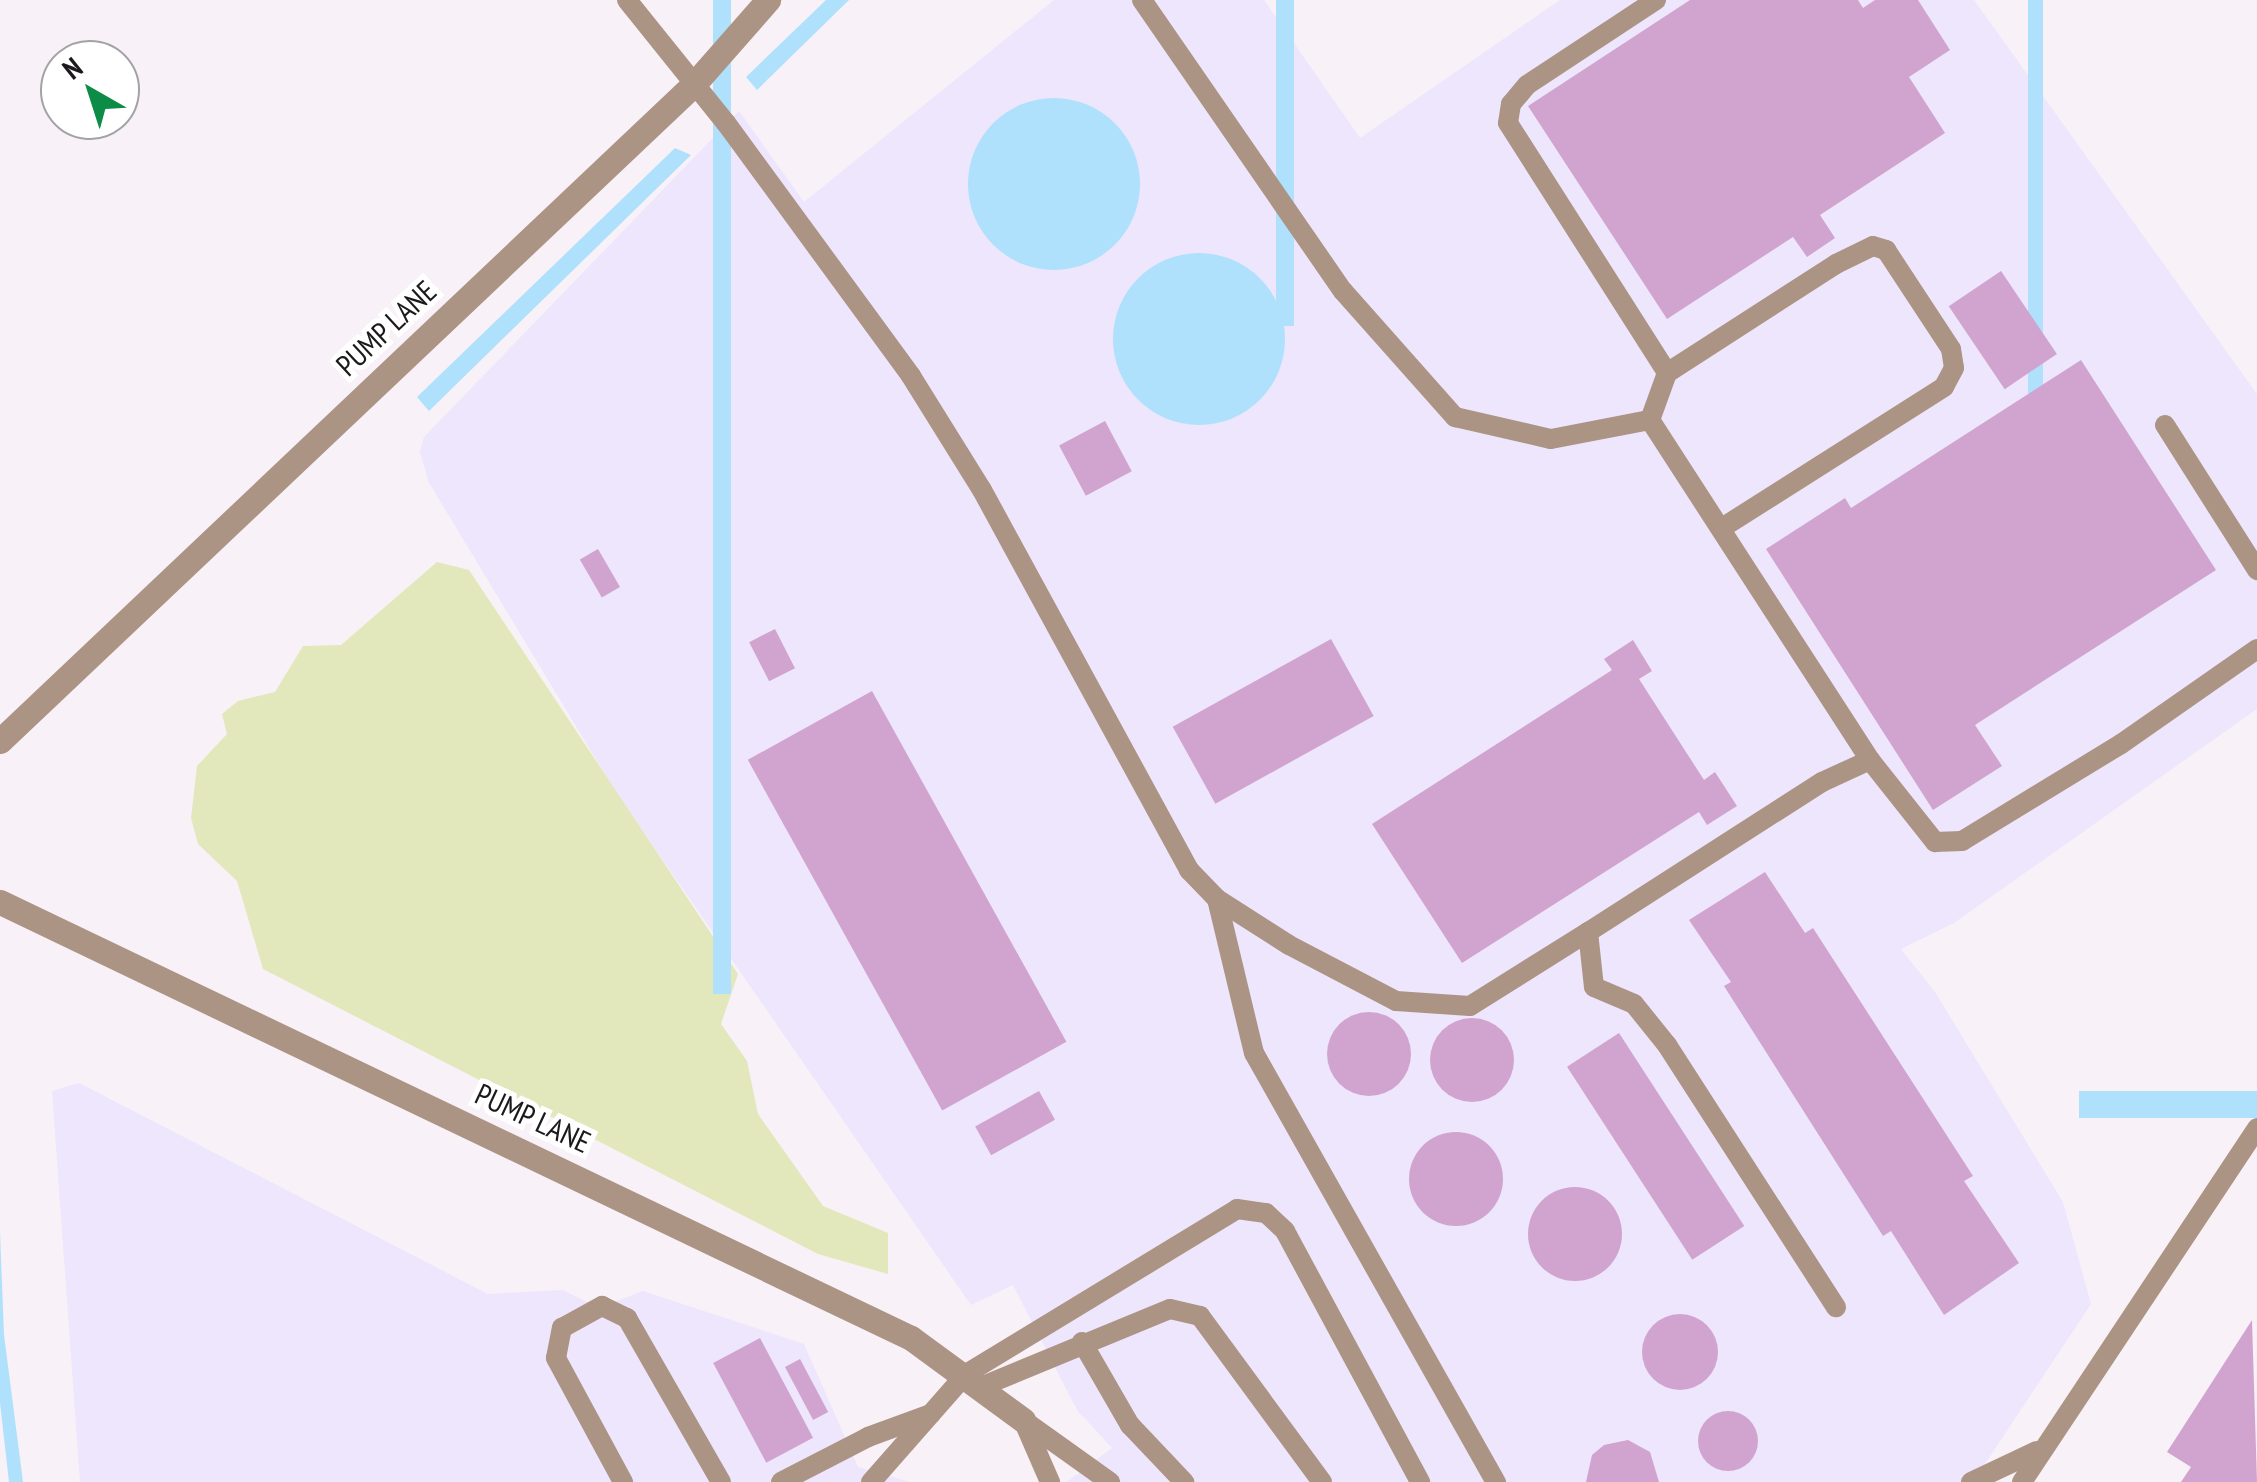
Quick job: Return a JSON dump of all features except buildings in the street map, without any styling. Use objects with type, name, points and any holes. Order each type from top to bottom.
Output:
[{"type":"street","name":"PUMP LANE","points":[[0,741],[688,73],[768,0]]},
{"type":"street","name":"PUMP LANE","points":[[0,902],[618,1193],[912,1338],[975,1380],[1023,1420]]},
{"type":"lane","points":[[627,0],[652,36],[688,73],[911,376],[982,490],[1189,870],[1217,899],[1396,1001],[1470,1006],[1822,782],[1870,760]]},
{"type":"lane","points":[[1142,0],[1343,291],[1455,417],[1551,438],[1650,420]]},
{"type":"lane","points":[[1656,0],[1527,85],[1510,104],[1508,123],[1668,373]]},
{"type":"lane","points":[[1650,420],[1668,373],[1873,246],[1886,250],[1951,349],[1954,368],[1944,387],[1723,527]]},
{"type":"lane","points":[[1650,420],[1723,527],[1870,760],[1935,842],[1962,841],[2136,734],[2257,649]]},
{"type":"lane","points":[[2165,425],[2257,570]]},
{"type":"lane","points":[[1217,899],[1254,1053],[1496,1482]]},
{"type":"lane","points":[[1588,932],[1594,988],[1634,1004],[1667,1045],[1836,1308]]},
{"type":"lane","points":[[2022,1482],[2037,1452],[2257,1128]]},
{"type":"lane","points":[[872,1482],[937,1412],[975,1380],[1198,1227],[1238,1209],[1266,1213],[1285,1231],[1420,1482]]},
{"type":"lane","points":[[623,1482],[556,1358],[562,1328],[602,1306],[627,1318],[722,1482]]},
{"type":"lane","points":[[975,1380],[1170,1309],[1200,1316],[1322,1482]]},
{"type":"lane","points":[[1082,1342],[1130,1426],[1184,1482]]},
{"type":"lane","points":[[780,1482],[868,1437],[937,1412]]},
{"type":"lane","points":[[1023,1420],[1050,1482]]},
{"type":"lane","points":[[1023,1420],[1110,1482]]},
{"type":"lane","points":[[1971,1482],[2037,1452]]},
{"type":"shaded area","points":[[1054,0],[1264,0],[1360,138],[1560,0],[1974,0],[2257,394],[2257,709],[1954,923],[1901,949],[1935,992],[2063,1202],[2091,1304],[1973,1482],[1067,1482],[1112,1448],[1077,1410],[1013,1285],[971,1305],[615,791],[428,481],[420,451],[424,437],[739,111],[804,202]]},
{"type":"shaded area","points":[[79,1083],[488,1294],[563,1290],[599,1308],[643,1291],[804,1344],[858,1467],[910,1482],[80,1482],[52,1091]]},
{"type":"green space","points":[[437,562],[469,570],[738,974],[721,1024],[747,1061],[758,1114],[823,1206],[888,1233],[888,1274],[818,1254],[263,969],[237,881],[198,844],[191,818],[197,766],[227,734],[222,714],[238,701],[275,692],[303,646],[341,645]]},
{"type":"water","points":[[713,0],[731,0],[731,994],[713,994]]},
{"type":"water","points":[[826,0],[849,0],[757,90],[746,77]]},
{"type":"water","points":[[1276,0],[1294,0],[1294,326],[1276,326]]},
{"type":"water","points":[[2028,0],[2043,0],[2043,403],[2028,403]]},
{"type":"water","points":[[1054,98],[1087,105],[1114,124],[1133,151],[1140,184],[1133,217],[1114,244],[1087,263],[1054,270],[1021,263],[994,244],[975,217],[968,184],[975,151],[994,124],[1021,105]]},
{"type":"water","points":[[675,148],[691,155],[429,411],[417,397]]},
{"type":"water","points":[[1199,253],[1232,260],[1259,279],[1278,306],[1285,339],[1278,372],[1259,399],[1232,418],[1199,425],[1166,418],[1139,399],[1120,372],[1113,339],[1120,306],[1139,279],[1166,260]]},
{"type":"water","points":[[2079,1091],[2257,1091],[2257,1118],[2079,1118]]},
{"type":"water","points":[[0,1232],[4,1335],[23,1482],[9,1482],[0,1403]]}]
